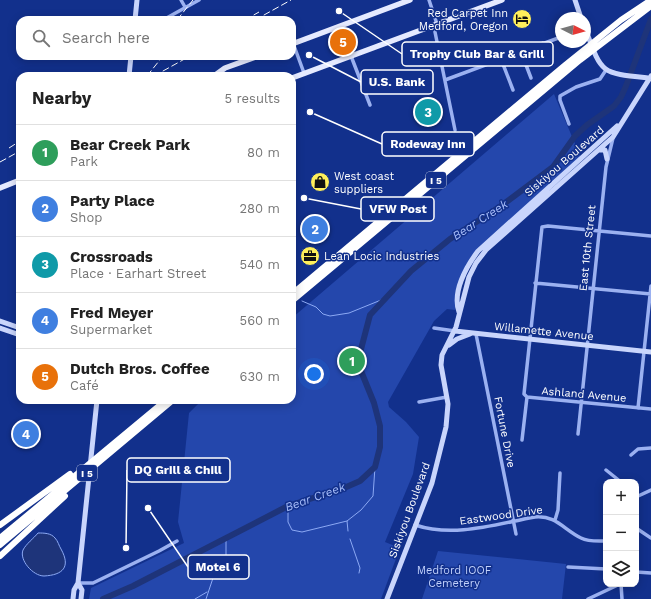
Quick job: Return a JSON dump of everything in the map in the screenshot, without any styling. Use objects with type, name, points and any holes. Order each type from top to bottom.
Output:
[{"type":"highway","name":"I 5","points":[[296,298],[621,20],[651,0]]},
{"type":"highway","name":"I 5","points":[[296,291],[578,58],[651,6]]},
{"type":"highway","name":"I 5","points":[[0,538],[161,404]]},
{"type":"highway","name":"I 5","points":[[0,545],[168,404]]},
{"type":"highway","points":[[0,525],[100,454]]},
{"type":"highway","points":[[0,556],[99,462]]},
{"type":"main road","points":[[296,42],[410,0]]},
{"type":"main road","points":[[296,76],[495,1],[502,0]]},
{"type":"main road","points":[[220,72],[225,68],[247,60]]},
{"type":"main road","points":[[0,188],[16,182]]},
{"type":"street","points":[[135,16],[136,0]]},
{"type":"street","points":[[181,0],[185,7]]},
{"type":"street","points":[[170,16],[199,0]]},
{"type":"street","points":[[429,0],[436,24],[435,32],[455,130]]},
{"type":"street","points":[[575,0],[579,12]]},
{"type":"street","points":[[445,80],[555,39]]},
{"type":"street","points":[[543,43],[550,64]]},
{"type":"street","points":[[591,44],[597,59],[608,71],[650,78]]},
{"type":"street","points":[[296,51],[304,73]]},
{"type":"street","points":[[521,52],[531,78]]},
{"type":"street","points":[[351,56],[370,105]]},
{"type":"street","points":[[501,59],[513,90]]},
{"type":"street","points":[[129,72],[131,60]]},
{"type":"street","points":[[569,124],[559,98],[562,94],[576,87],[600,79],[608,71]]},
{"type":"street","name":"East 10th Street","points":[[578,434],[608,159],[613,137],[650,78]]},
{"type":"street","name":"Siskiyou Boulevard","points":[[459,312],[457,306],[460,285],[466,270],[478,251],[622,122]]},
{"type":"street","name":"Siskiyou Boulevard","points":[[387,599],[432,483],[447,420],[447,397],[441,365],[444,350],[455,331],[467,280],[473,267],[482,254],[613,137]]},
{"type":"street","points":[[599,150],[605,150],[608,159]]},
{"type":"street","points":[[529,340],[541,229],[544,226],[651,236]]},
{"type":"street","points":[[535,282],[651,294]]},
{"type":"street","points":[[638,408],[651,286]]},
{"type":"street","points":[[0,321],[16,327]]},
{"type":"street","points":[[0,328],[16,334]]},
{"type":"street","name":"Willamette Avenue","points":[[434,328],[529,340],[651,352]]},
{"type":"street","points":[[444,350],[457,339],[474,333]]},
{"type":"street","name":"Fortune Drive","points":[[474,333],[516,534]]},
{"type":"street","name":"Ashland Avenue","points":[[529,340],[524,388],[524,394],[527,397],[651,409]]},
{"type":"street","points":[[419,402],[447,397]]},
{"type":"street","points":[[522,440],[527,397]]},
{"type":"street","points":[[73,598],[74,590],[78,583],[98,404]]},
{"type":"street","points":[[631,455],[638,449],[651,448]]},
{"type":"street","points":[[606,470],[617,479]]},
{"type":"street","points":[[555,520],[558,510],[560,473]]},
{"type":"street","points":[[639,496],[651,490]]},
{"type":"street","name":"Eastwood Drive","points":[[415,525],[428,528],[462,530],[539,517],[555,520],[580,538],[590,541],[603,541]]},
{"type":"street","points":[[639,530],[651,538]]},
{"type":"street","points":[[78,583],[93,582],[164,549],[177,541]]},
{"type":"street","points":[[568,567],[603,569]]},
{"type":"street","points":[[639,572],[651,573]]},
{"type":"street","points":[[78,583],[82,590],[81,597]]},
{"type":"street","points":[[588,599],[614,587]]},
{"type":"street","points":[[621,587],[622,599]]},
{"type":"green space","points":[[554,94],[581,158],[477,250],[456,297],[455,310],[447,309],[434,321],[388,402],[389,407],[406,422],[419,437],[413,474],[385,542],[400,548],[381,599],[89,599],[91,588],[184,543],[178,522],[189,413],[198,404],[296,404],[296,315]]},
{"type":"green space","name":"Medford IOOF Cemetery","points":[[438,551],[566,564],[562,599],[422,599]]},
{"type":"shaded area","points":[[38,533],[45,533],[53,536],[64,555],[65,565],[60,572],[56,574],[44,576],[40,575],[31,570],[25,563],[22,554],[23,550]]},
{"type":"waterway","name":"Bear Creek","points":[[103,599],[133,586],[288,506],[344,488],[360,481],[375,467],[380,447],[380,426],[374,403],[361,371],[360,353],[370,315],[411,271],[450,239],[501,206],[553,167],[575,136],[587,125],[614,106],[621,97],[626,86],[651,19]]},
{"type":"waterway","points":[[302,301],[316,307],[323,314],[330,316],[349,313],[386,298]]},
{"type":"waterway","points":[[348,531],[347,521],[361,510],[373,496],[375,467]]},
{"type":"waterway","points":[[288,506],[288,522],[292,530],[302,532],[347,521]]},
{"type":"waterway","points":[[206,599],[214,575],[222,568],[226,560],[226,538]]},
{"type":"waterway","points":[[350,539],[360,568],[359,573]]},
{"type":"waterway","points":[[195,599],[207,592]]},
{"type":"railway","points":[[180,16],[193,0]]},
{"type":"railway","points":[[262,16],[291,0]]},
{"type":"railway","points":[[252,16],[259,12]]},
{"type":"railway","points":[[150,72],[160,60]]},
{"type":"railway","points":[[161,72],[183,60]]},
{"type":"railway","points":[[9,148],[16,144]]},
{"type":"railway","points":[[0,162],[16,153]]},
{"type":"place","name":"Trophy Club Bar & Grill","points":[[339,11]]},
{"type":"place","name":"Red Carpet Inn Medford, Oregon","points":[[522,19]]},
{"type":"place","name":"Dutch Bros. Coffee","points":[[343,42]]},
{"type":"place","name":"U.S. Bank","points":[[309,55]]},
{"type":"place","name":"Rodeway Inn","points":[[310,112]]},
{"type":"place","name":"Crossroads","points":[[428,112]]},
{"type":"place","name":"West coast suppliers","points":[[320,182]]},
{"type":"place","name":"VFW Post","points":[[304,198]]},
{"type":"place","name":"Party Place","points":[[315,229]]},
{"type":"place","name":"Lean Locic Industries","points":[[310,256]]},
{"type":"place","name":"Bear Creek Park","points":[[352,361]]},
{"type":"place","name":"Fred Meyer","points":[[26,434]]},
{"type":"place","name":"Motel 6","points":[[148,508]]},
{"type":"place","name":"DQ Grill & Chill","points":[[126,548]]}]
